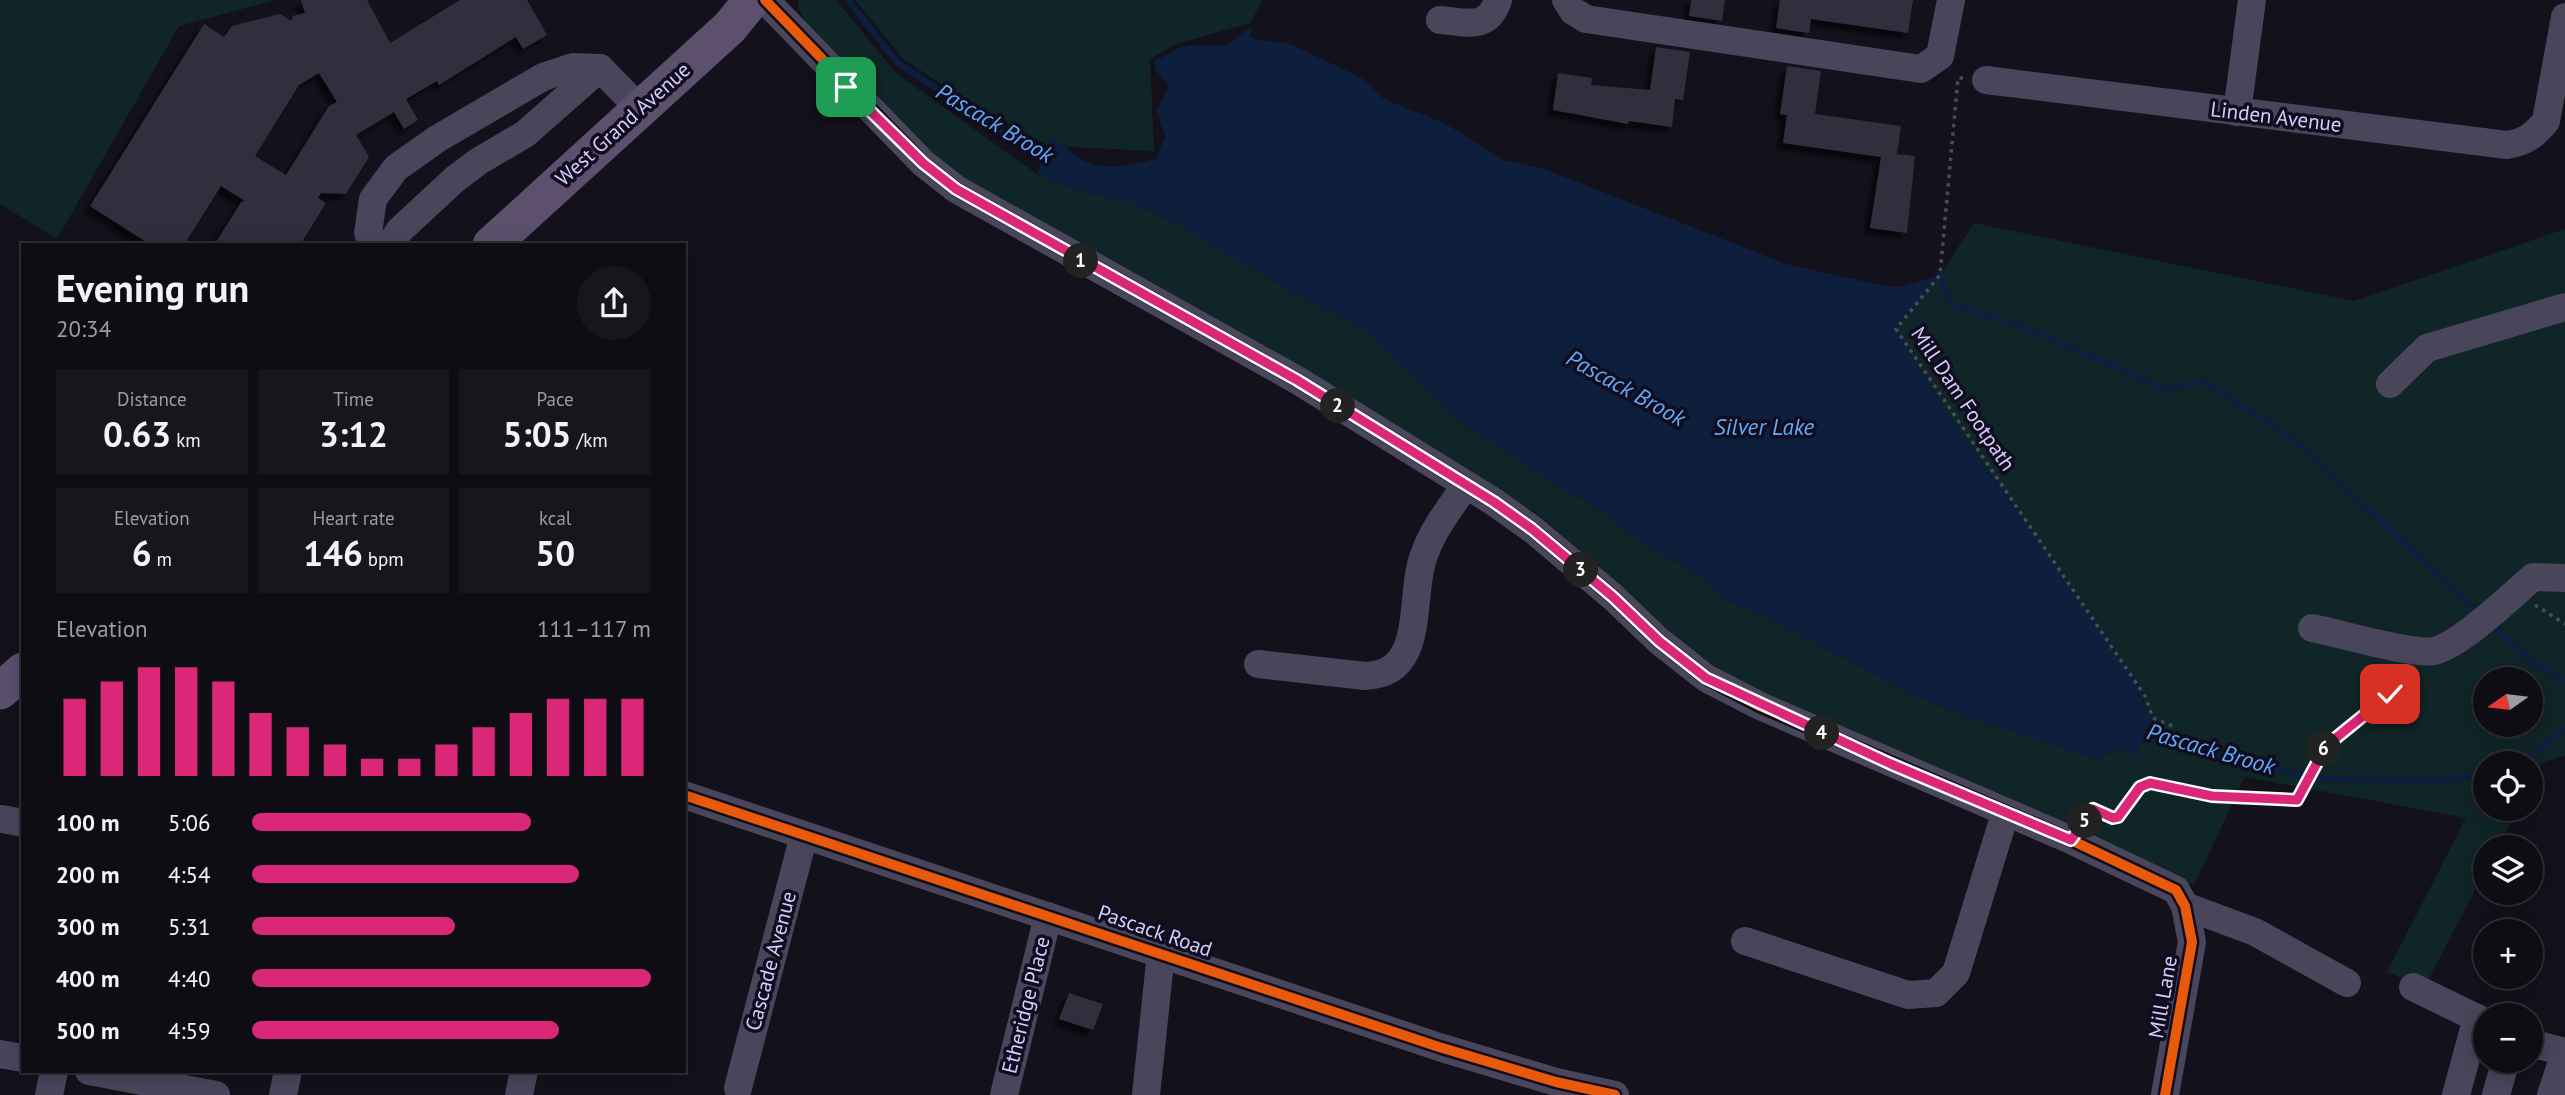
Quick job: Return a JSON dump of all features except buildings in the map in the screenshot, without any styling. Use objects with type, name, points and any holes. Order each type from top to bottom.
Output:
[{"type":"main road","name":"West Grand Avenue","points":[[493,243],[730,27],[752,0]]},
{"type":"main road","points":[[0,691],[21,673]]},
{"type":"street","points":[[765,0],[846,87],[923,163],[956,189],[1297,380],[1466,485],[1532,529],[1613,597],[1659,641],[1706,678],[1772,711],[2157,879],[2176,890],[2185,906],[2255,932],[2347,983]]},
{"type":"street","points":[[1440,20],[1481,22],[1493,13],[1498,0]]},
{"type":"street","points":[[1566,0],[1573,11],[1586,19],[1921,69],[1940,56],[1951,0]]},
{"type":"street","points":[[2237,112],[2252,0]]},
{"type":"street","name":"Linden Avenue","points":[[1986,80],[2507,145],[2522,142],[2536,134],[2550,111],[2565,17]]},
{"type":"street","points":[[376,243],[368,233],[373,199],[396,169],[437,139],[543,77],[573,66],[600,68],[640,109]]},
{"type":"street","points":[[391,243],[400,230],[455,179],[480,160],[525,134],[600,68]]},
{"type":"street","points":[[2390,384],[2427,348],[2565,307]]},
{"type":"street","points":[[1258,664],[1365,677],[1378,676],[1392,670],[1403,660],[1410,646],[1418,576],[1424,555],[1436,529],[1466,485]]},
{"type":"street","points":[[2312,628],[2422,652],[2436,651],[2465,634],[2533,577],[2565,578]]},
{"type":"street","name":"Pascack Road","points":[[686,796],[1161,953],[1554,1089],[1615,1095]]},
{"type":"street","points":[[1745,941],[1908,995],[1936,993],[1956,973],[2005,814]]},
{"type":"street","name":"Cascade Avenue","points":[[738,1088],[804,835]]},
{"type":"street","name":"Mill Lane","points":[[2165,1095],[2192,942],[2185,906]]},
{"type":"street","name":"Etheridge Place","points":[[1004,1095],[1048,916]]},
{"type":"street","points":[[1146,1095],[1161,953]]},
{"type":"street","points":[[2413,987],[2473,1016]]},
{"type":"street","points":[[2456,1095],[2473,1044]]},
{"type":"street","points":[[2543,1047],[2565,1053],[2551,1095]]},
{"type":"street","points":[[0,1054],[21,1058]]},
{"type":"street","points":[[49,1095],[54,1073]]},
{"type":"street","points":[[100,1073],[216,1095]]},
{"type":"street","points":[[283,1095],[288,1073]]},
{"type":"street","points":[[519,1095],[524,1073]]},
{"type":"street","points":[[2496,1095],[2503,1073]]},
{"type":"path","points":[[2524,598],[2565,624]]},
{"type":"path","points":[[2071,840],[2093,809],[2113,818],[2118,817],[2140,787],[2150,783],[2212,796],[2297,800],[2326,746],[2390,694],[2422,652]]},
{"type":"green space","points":[[0,0],[276,0],[179,26],[57,239],[0,204]]},
{"type":"green space","points":[[799,0],[836,0],[896,73],[1037,174],[1076,190],[1129,202],[1173,222],[1302,298],[1361,328],[1467,427],[1503,448],[1555,485],[1591,504],[1639,540],[1705,580],[1726,600],[1757,613],[1906,691],[1961,715],[2096,759],[2123,746],[2126,748],[2149,715],[2143,698],[2145,695],[2058,567],[1950,418],[1896,329],[1940,275],[1974,223],[2354,301],[2565,229],[2565,755],[2543,763],[2543,751],[2473,751],[2473,821],[2511,821],[2504,835],[2473,835],[2473,894],[2425,986],[2387,972],[2466,818],[2245,777],[2194,885],[1739,682],[1687,647],[1539,515],[1245,338],[977,193],[910,141],[805,22],[798,7]]},
{"type":"green space","points":[[855,0],[1263,0],[1250,23],[1176,44],[1150,59],[1154,151],[1049,146],[966,100],[903,59]]},
{"type":"water","name":"Silver Lake","points":[[1251,27],[1250,36],[1254,39],[1290,44],[1362,78],[1384,99],[1446,124],[1504,160],[1547,170],[1786,264],[1884,286],[1900,287],[1940,275],[1896,329],[1950,418],[2058,567],[2145,696],[2143,699],[2149,715],[2153,718],[2136,757],[2125,752],[2126,748],[2123,746],[2120,752],[2113,750],[2096,759],[1961,715],[1906,691],[1757,613],[1726,600],[1705,580],[1639,540],[1591,504],[1555,485],[1503,448],[1467,427],[1361,328],[1302,298],[1173,222],[1129,202],[1076,190],[1037,174],[1051,139],[1063,144],[1079,158],[1098,165],[1128,165],[1157,158],[1165,136],[1157,110],[1169,85],[1156,71],[1154,62],[1182,46],[1227,45]]},
{"type":"waterway","name":"Pascack Brook","points":[[848,0],[897,62],[1023,147],[1049,160]]},
{"type":"waterway","points":[[1940,275],[1951,304],[2029,329],[2167,390],[2204,381],[2289,436],[2479,613]]},
{"type":"waterway","points":[[2490,623],[2535,664],[2565,681]]},
{"type":"waterway","name":"Pascack Brook","points":[[2139,729],[2315,779],[2445,780],[2473,776]]},
{"type":"waterway","name":"Pascack Brook","points":[[2537,751],[2565,730]]},
{"type":"cycle path","points":[[765,0],[923,163],[956,189],[1297,380],[1494,502],[1532,529],[1613,597],[1659,641],[1706,678],[1760,706],[2071,840],[2176,890],[2185,906],[2192,942],[2165,1095]]},
{"type":"cycle path","points":[[686,796],[1439,1047],[1556,1082],[1615,1095]]},
{"type":"route","points":[[846,87],[923,163],[956,189],[1297,380],[1448,476],[1494,502],[1532,529],[1613,597],[1659,641],[1706,678],[1760,706],[2005,814],[2071,840],[2093,809],[2113,818],[2118,817],[2140,787],[2150,783],[2212,796],[2297,800],[2326,746],[2390,694]]}]
